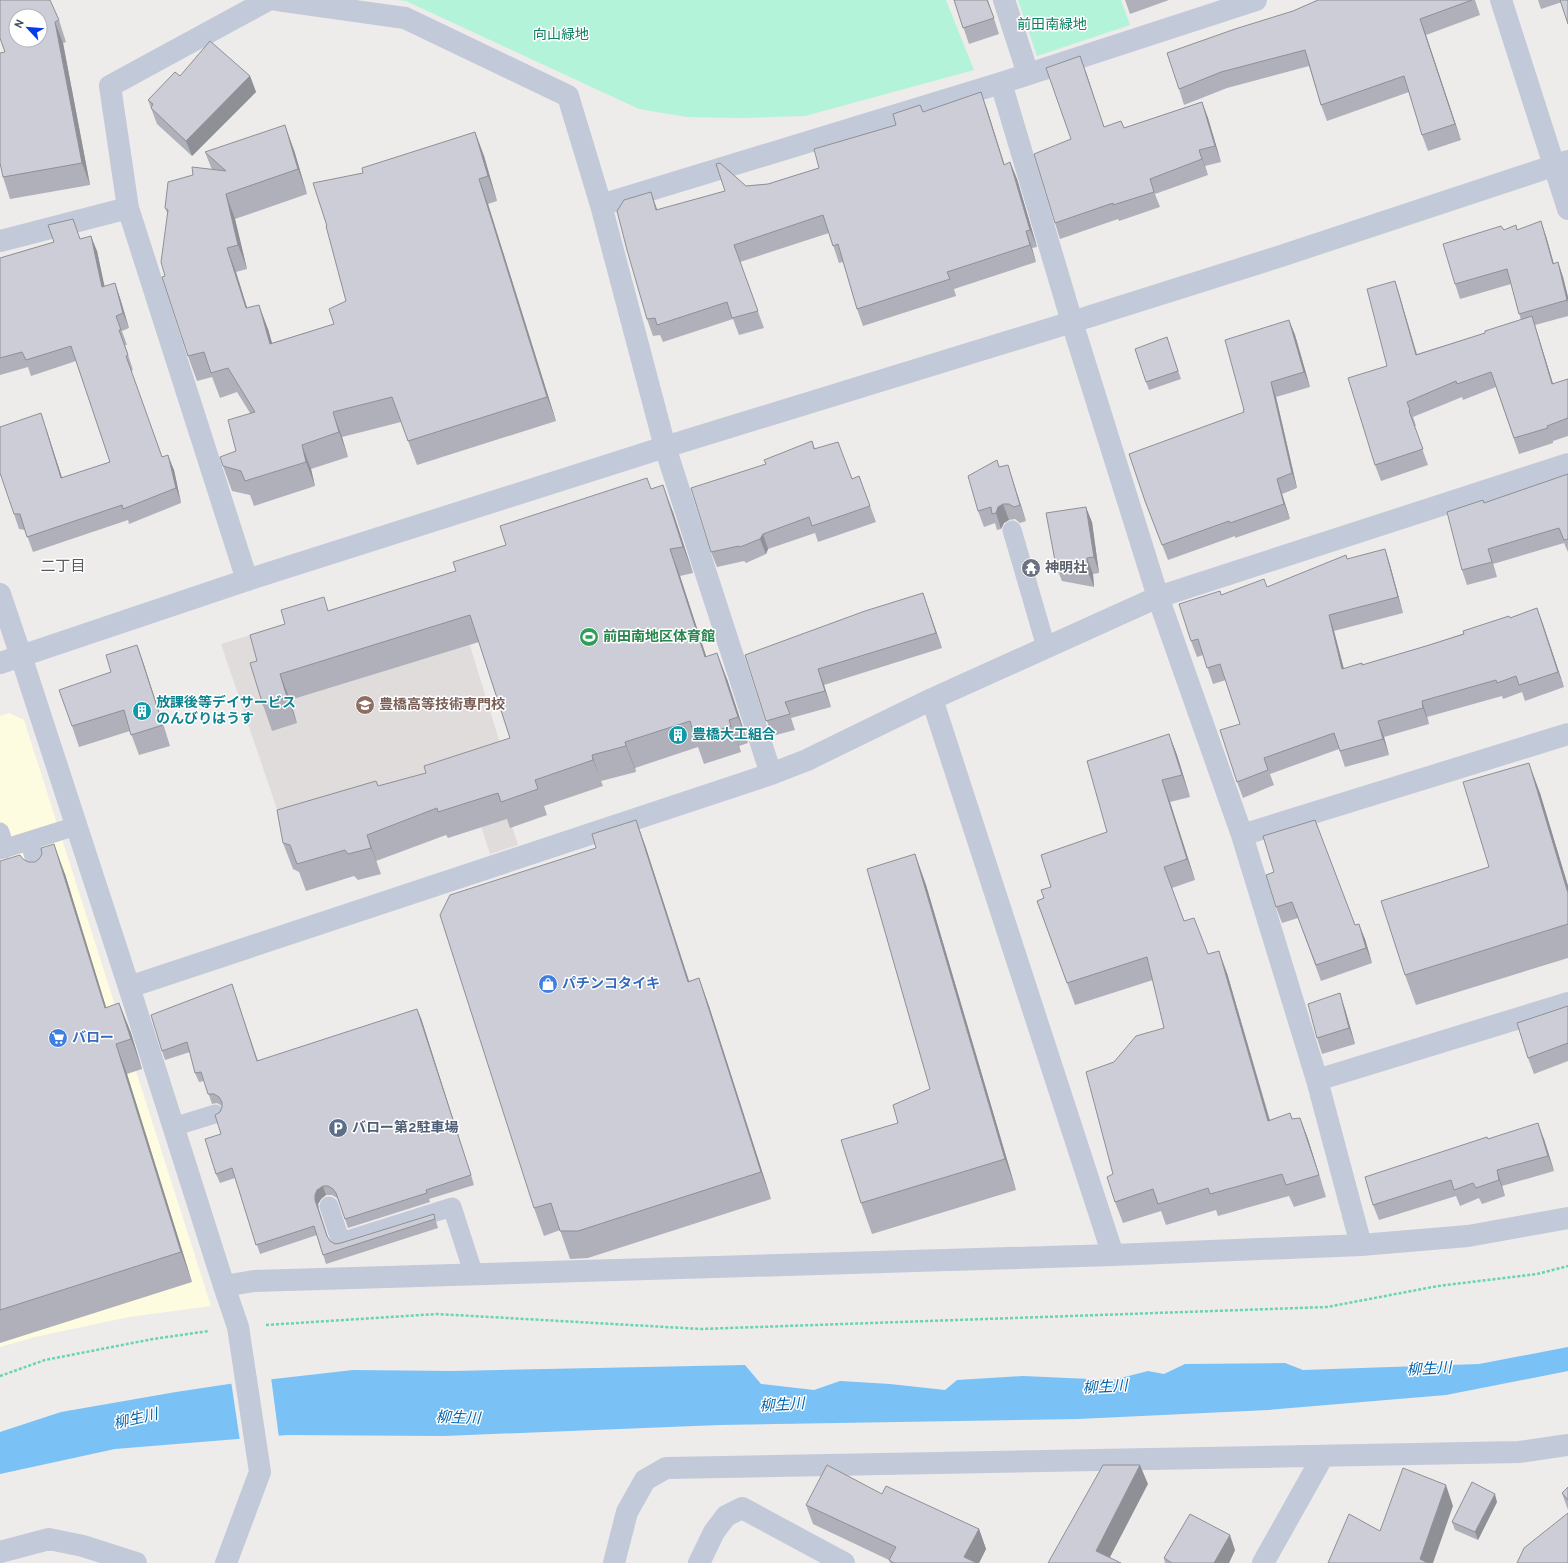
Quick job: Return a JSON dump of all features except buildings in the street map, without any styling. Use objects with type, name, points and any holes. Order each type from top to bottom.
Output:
[{"type":"street","points":[[247,580],[128,208],[110,86],[268,0]]},
{"type":"street","points":[[277,0],[405,18],[568,96],[601,205],[665,447],[771,774]]},
{"type":"street","points":[[1004,0],[1028,74]]},
{"type":"street","points":[[601,205],[1001,83],[1256,0]]},
{"type":"street","points":[[1501,0],[1561,164],[1568,209]]},
{"type":"street","points":[[1001,83],[1072,322],[1158,597],[1242,835],[1317,1080],[1361,1245]]},
{"type":"street","points":[[0,663],[247,580],[665,447],[1072,322],[1274,258],[1561,164]]},
{"type":"street","points":[[0,241],[128,208]]},
{"type":"street","points":[[129,987],[771,774],[807,760],[932,699],[1158,597],[1568,464]]},
{"type":"street","points":[[0,594],[129,987],[239,1332],[260,1472],[226,1563]]},
{"type":"street","points":[[932,699],[1113,1255]]},
{"type":"street","points":[[1242,835],[1568,734]]},
{"type":"street","points":[[1317,1080],[1568,1003]]},
{"type":"street","points":[[224,1286],[254,1281],[1113,1255],[1361,1245],[1468,1236],[1568,1218]]},
{"type":"street","points":[[614,1563],[627,1512],[646,1480],[666,1468],[1519,1452],[1568,1446]]},
{"type":"street","points":[[1264,1563],[1323,1456]]},
{"type":"street","points":[[699,1563],[714,1532],[726,1516],[742,1508],[844,1563]]},
{"type":"street","points":[[0,1552],[49,1539],[83,1546],[136,1563]]},
{"type":"lane","points":[[1012,530],[1046,648]]},
{"type":"lane","points":[[2,844],[29,841],[76,826]]},
{"type":"lane","points":[[29,841],[42,882]]},
{"type":"lane","points":[[173,1127],[215,1114]]},
{"type":"lane","points":[[329,1206],[341,1242],[434,1212],[449,1200],[474,1274]]},
{"type":"path","points":[[0,1376],[45,1360],[152,1339],[437,1314],[701,1329],[1327,1307],[1438,1286],[1537,1274],[1568,1266]]},
{"type":"shaded area","name":"豊橋高等技術専門校","points":[[448,574],[507,766],[495,770],[518,845],[490,854],[466,779],[286,836],[221,644]]},
{"type":"shaded area","name":"バロー","points":[[9,713],[24,720],[211,1306],[129,1317],[35,1337],[0,1347],[0,716]]},
{"type":"green space","name":"向山緑地","points":[[397,0],[946,0],[974,70],[805,116],[742,118],[687,117],[639,109],[406,1]]},
{"type":"green space","name":"前田南緑地","points":[[1018,0],[1121,0],[1130,25],[1037,56]]},
{"type":"water","name":"柳生川","points":[[1568,1347],[1568,1371],[1446,1395],[1268,1410],[1078,1419],[719,1425],[444,1436],[287,1435],[115,1449],[0,1474],[0,1432],[61,1412],[229,1384],[353,1370],[452,1371],[745,1365],[761,1384],[814,1390],[840,1381],[890,1384],[945,1390],[957,1380],[1023,1376],[1113,1380],[1148,1371],[1164,1374],[1185,1364],[1285,1363],[1303,1370],[1479,1364]]},
{"type":"pier","points":[[271,1377],[279,1438],[240,1441],[231,1381]]},
{"type":"place","name":"神明社","points":[[1031,568]]},
{"type":"place","name":"前田南地区体育館","points":[[589,637]]},
{"type":"place","name":"豊橋高等技術専門校","points":[[365,705]]},
{"type":"place","name":"放課後等デイサービス のんびりはうす","points":[[142,711]]},
{"type":"place","name":"豊橋大工組合","points":[[678,735]]},
{"type":"place","name":"パチンコタイキ","points":[[548,984]]},
{"type":"place","name":"バロー","points":[[58,1038]]},
{"type":"place","name":"バロー第2駐車場","points":[[338,1128]]},
{"type":"district","name":"二丁目","points":[[63,567]]}]
